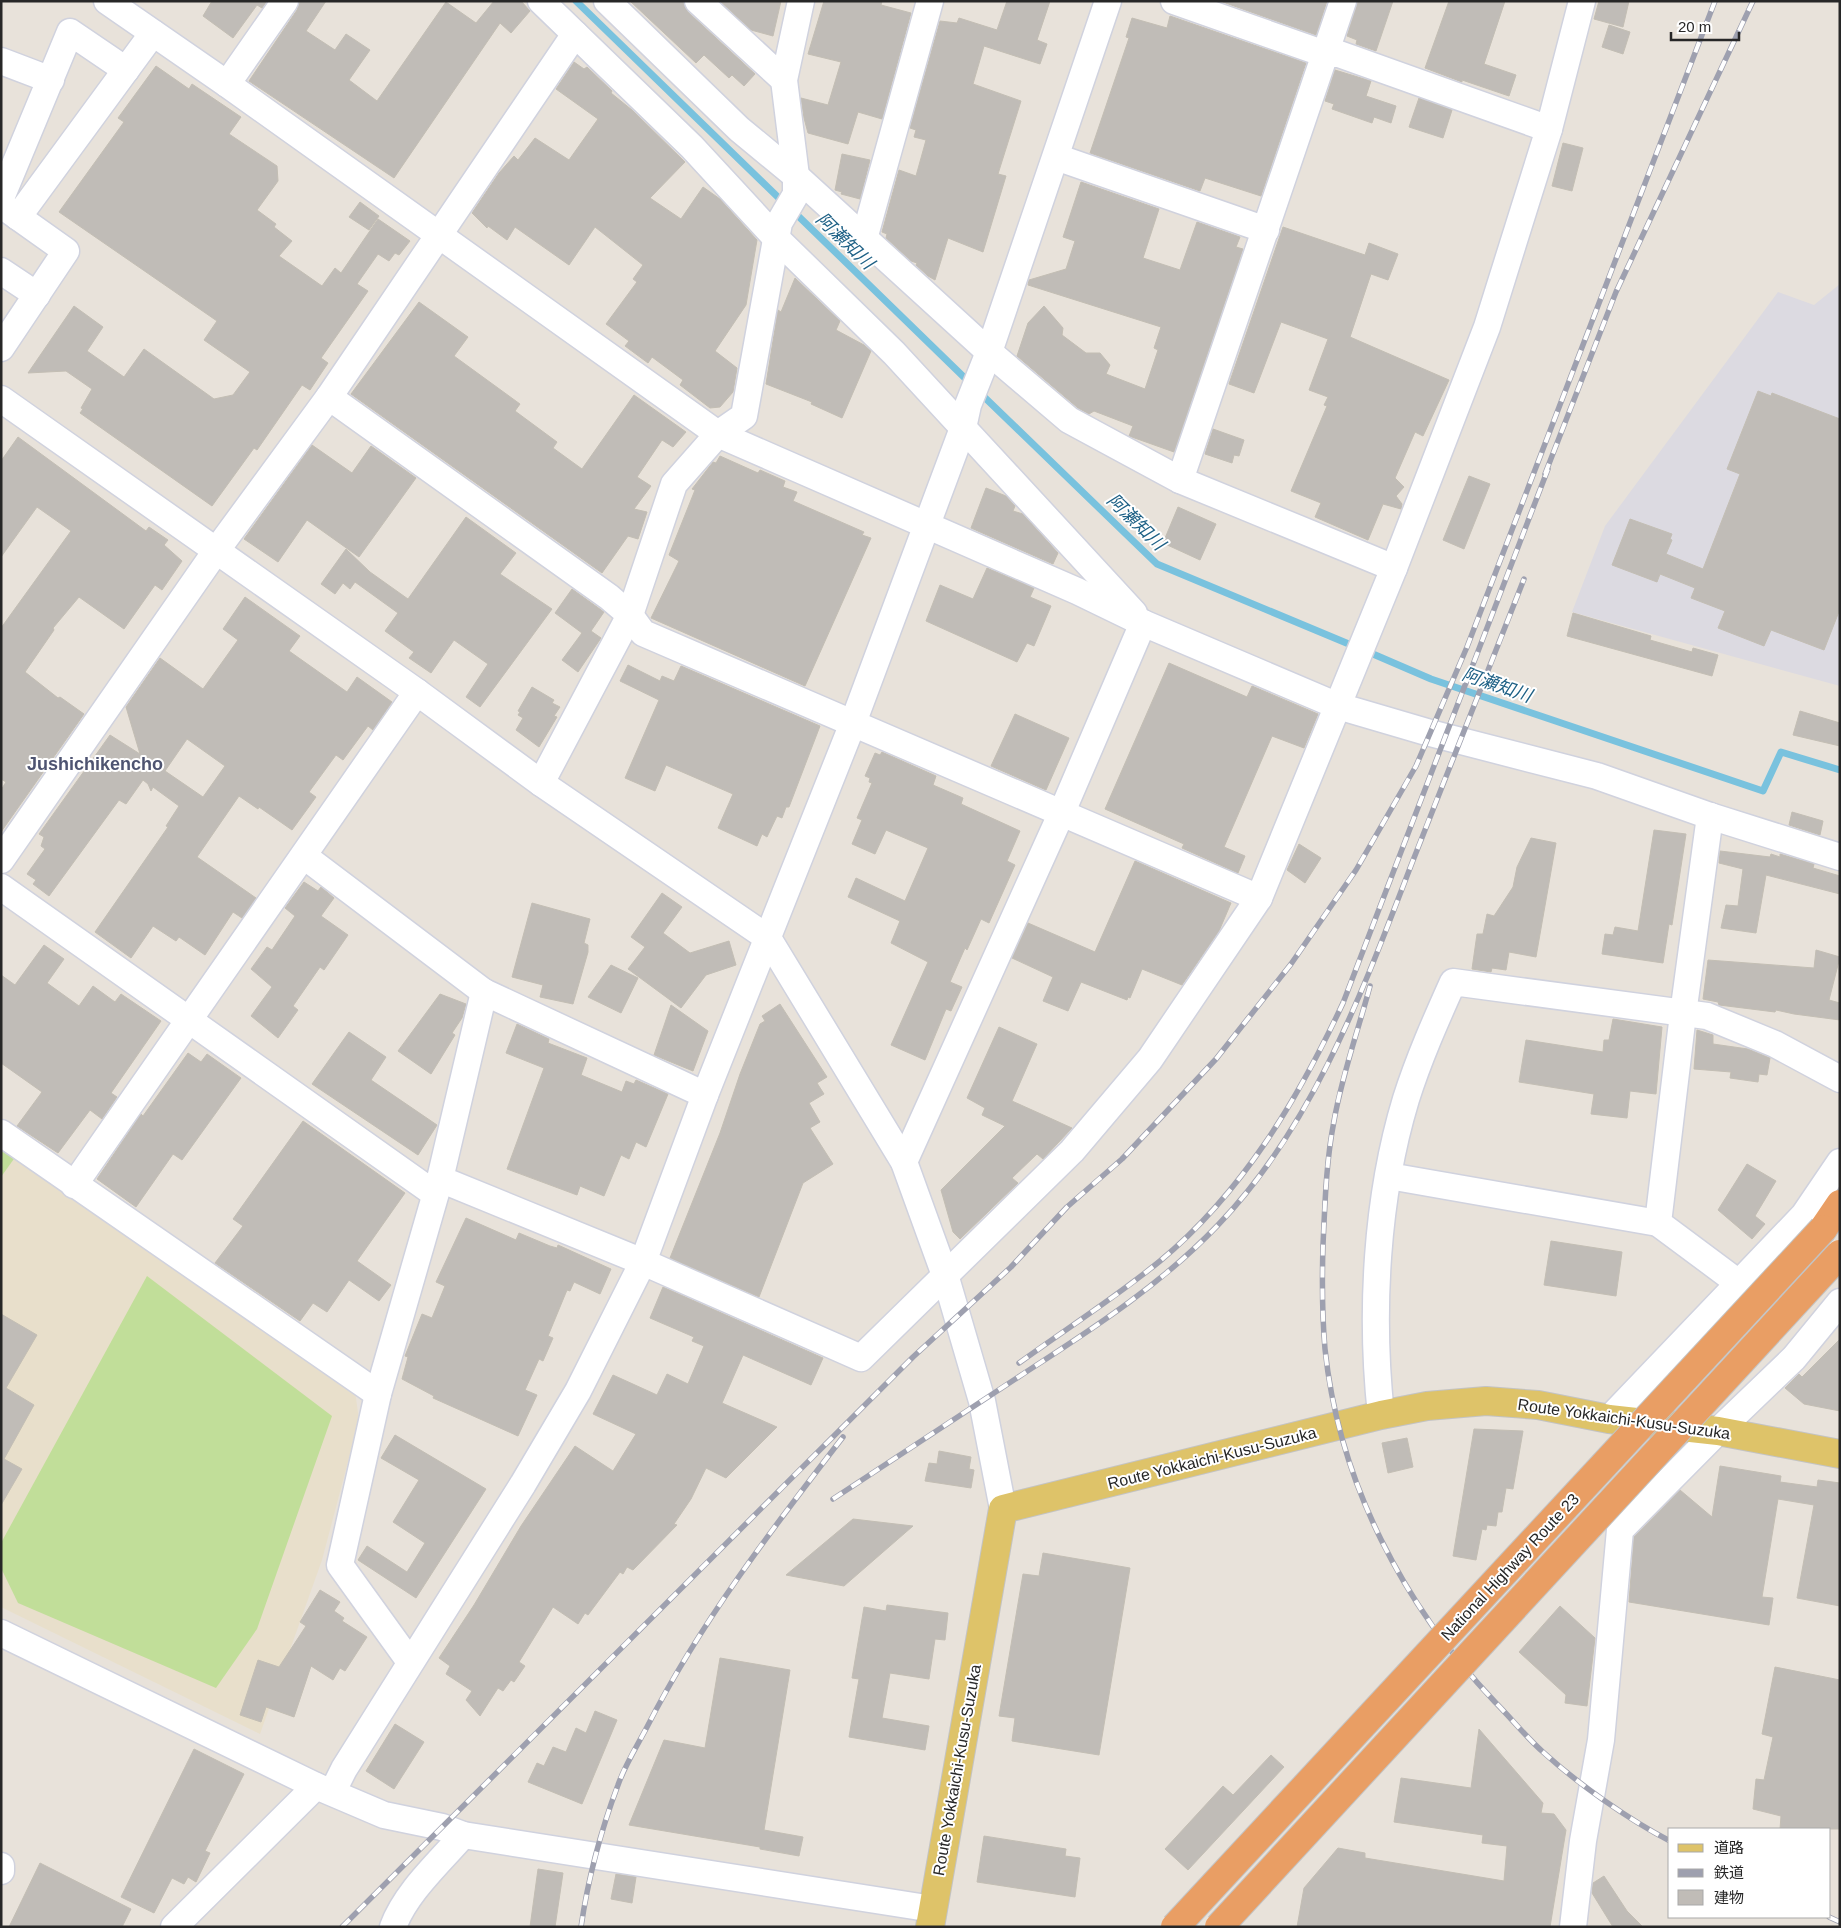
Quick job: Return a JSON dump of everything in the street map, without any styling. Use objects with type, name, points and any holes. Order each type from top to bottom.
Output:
[{"type":"highway","name":"National Highway Route 23","points":[[1175,1927],[1823,1229],[1840,1204]]},
{"type":"highway","name":"National Highway Route 23","points":[[1219,1927],[1840,1254]]},
{"type":"main road","name":"Route Yokkaichi-Kusu-Suzuka","points":[[931,1918],[1003,1509],[1381,1415],[1427,1406],[1486,1401],[1538,1405],[1609,1419],[1718,1431],[1840,1454]]},
{"type":"street","points":[[107,1],[439,234],[718,434],[1143,623],[1338,706],[1430,733],[1597,776],[1710,816],[1840,857]]},
{"type":"street","points":[[227,84],[285,1]]},
{"type":"street","points":[[541,1],[778,230],[894,353],[965,417],[1143,623]]},
{"type":"street","points":[[607,1],[796,185],[864,239],[986,361],[1069,420],[1180,480],[1391,576]]},
{"type":"street","points":[[698,1],[784,80]]},
{"type":"street","points":[[541,783],[630,615],[674,484],[718,434],[744,416],[778,230],[796,185],[784,80],[801,1]]},
{"type":"street","points":[[864,239],[930,1]]},
{"type":"street","points":[[174,1927],[344,1769],[523,1484],[578,1391],[643,1262],[705,1095],[853,723],[986,361],[1108,1]]},
{"type":"street","points":[[1174,1],[1325,54],[1340,54],[1549,129]]},
{"type":"street","points":[[1180,480],[1343,1]]},
{"type":"street","points":[[1,887],[189,1020],[437,1187],[643,1262],[861,1358],[946,1278],[1072,1152],[1150,1059],[1259,898],[1391,576],[1487,327],[1549,129],[1582,1]]},
{"type":"street","points":[[7,207],[51,80],[70,32],[126,70]]},
{"type":"street","points":[[7,207],[126,70],[153,33]]},
{"type":"street","points":[[1,860],[216,550],[329,397],[575,34]]},
{"type":"street","points":[[1,61],[51,80]]},
{"type":"street","points":[[1056,157],[1266,230]]},
{"type":"street","points":[[3,341],[66,251],[7,207]]},
{"type":"street","points":[[1,271],[37,295]]},
{"type":"street","points":[[329,397],[609,597],[630,615],[644,632],[1259,898]]},
{"type":"street","points":[[1,399],[417,692],[541,783],[768,938],[904,1162],[946,1278],[982,1401],[1003,1509]]},
{"type":"street","points":[[904,1162],[1062,812],[1143,623]]},
{"type":"street","points":[[74,1185],[417,692]]},
{"type":"street","points":[[1658,1223],[1683,1014],[1710,816]]},
{"type":"street","points":[[304,856],[484,992],[705,1095]]},
{"type":"street","points":[[1381,1415],[1378,1384],[1378,1255],[1389,1176],[1406,1099],[1426,1042],[1453,982],[1707,1016],[1775,1044],[1840,1079]]},
{"type":"street","points":[[410,1662],[340,1565],[378,1394],[437,1187],[484,992]]},
{"type":"street","points":[[1,1133],[378,1394]]},
{"type":"street","points":[[1609,1419],[1804,1216],[1840,1162]]},
{"type":"street","points":[[1389,1176],[1658,1223],[1740,1284]]},
{"type":"street","points":[[1573,1927],[1583,1842],[1601,1740],[1620,1530],[1718,1431],[1794,1358],[1840,1302]]},
{"type":"street","points":[[1,1632],[324,1788],[384,1815],[442,1827],[463,1835],[931,1918]]},
{"type":"street","points":[[393,1927],[398,1914],[419,1886],[463,1835]]},
{"type":"street","points":[[1,1866],[1,1871]]},
{"type":"shaded area","points":[[1840,284],[1840,686],[1572,612],[1605,526],[1778,292],[1814,305]]},
{"type":"shaded area","points":[[1,1142],[355,1391],[359,1420],[322,1560],[260,1734],[1,1607]]},
{"type":"green space","points":[[1,1145],[16,1156],[1,1177]]},
{"type":"green space","points":[[147,1276],[332,1416],[257,1629],[216,1688],[18,1603],[1,1568],[1,1543]]},
{"type":"building","points":[[212,1],[267,1],[262,8],[257,5],[233,38],[203,16]]},
{"type":"building","points":[[300,1],[326,1],[306,31],[335,50],[346,34],[370,50],[349,80],[377,101],[446,2],[476,23],[494,1],[521,1],[530,11],[511,33],[500,23],[394,178],[249,81],[297,10]]},
{"type":"building","points":[[630,1],[683,1],[688,12],[755,74],[744,86],[732,75],[729,78],[704,55],[696,63]]},
{"type":"building","points":[[720,1],[781,1],[773,36],[751,30]]},
{"type":"building","points":[[824,1],[882,1],[881,5],[911,13],[882,119],[858,112],[848,144],[808,133],[804,118],[801,98],[828,105],[841,62],[808,54]]},
{"type":"building","points":[[1007,1],[1050,1],[1037,40],[1047,44],[1040,64],[984,46],[973,84],[1021,101],[998,174],[1006,176],[983,252],[948,238],[935,280],[916,265],[917,263],[911,261],[886,238],[887,234],[882,232],[899,170],[916,176],[926,140],[914,137],[916,130],[910,128],[940,21],[957,23],[959,18],[997,30]]},
{"type":"building","points":[[1220,1],[1327,1],[1316,35]]},
{"type":"building","points":[[1358,1],[1393,1],[1376,51],[1356,44],[1357,40],[1347,36]]},
{"type":"building","points":[[1449,1],[1505,1],[1484,64],[1516,75],[1509,96],[1462,80],[1462,82],[1425,68]]},
{"type":"building","points":[[1599,1],[1629,1],[1623,27],[1594,19]]},
{"type":"building","points":[[1170,16],[1306,63],[1261,196],[1205,178],[1200,191],[1090,153],[1129,38],[1126,37],[1132,18],[1167,28]]},
{"type":"building","points":[[1609,25],[1630,32],[1623,54],[1602,47]]},
{"type":"building","points":[[574,62],[584,69],[587,67],[612,91],[611,93],[632,110],[685,162],[650,198],[681,219],[703,187],[720,199],[757,240],[746,305],[715,351],[737,368],[733,392],[720,407],[710,408],[680,385],[683,380],[652,357],[648,363],[625,346],[629,341],[606,324],[637,282],[633,279],[643,265],[595,227],[569,265],[515,227],[507,240],[488,226],[487,228],[472,213],[499,173],[514,156],[518,160],[535,138],[569,160],[598,119],[556,89]]},
{"type":"building","points":[[156,66],[189,89],[192,84],[241,117],[229,134],[277,166],[278,181],[257,210],[276,224],[274,227],[292,241],[279,256],[322,286],[335,268],[341,273],[378,219],[410,241],[399,255],[395,253],[389,261],[378,254],[357,284],[368,291],[321,358],[328,363],[310,390],[302,385],[257,450],[254,448],[212,506],[80,413],[92,389],[66,371],[28,373],[74,306],[103,327],[87,351],[124,377],[144,349],[214,399],[233,395],[250,372],[204,340],[217,321],[59,212],[124,122],[118,118]]},
{"type":"building","points":[[1335,70],[1371,81],[1366,96],[1396,106],[1391,123],[1374,117],[1372,123],[1332,109],[1334,104],[1325,101]]},
{"type":"building","points":[[1419,98],[1452,110],[1443,138],[1409,127]]},
{"type":"building","points":[[1563,143],[1583,148],[1572,191],[1552,186]]},
{"type":"building","points":[[842,154],[870,160],[860,199],[841,194],[842,192],[835,190]]},
{"type":"building","points":[[1081,182],[1159,209],[1143,258],[1180,270],[1197,222],[1240,237],[1236,247],[1243,249],[1174,452],[1129,436],[1133,426],[1094,411],[1089,414],[1078,408],[1017,356],[1028,323],[1044,306],[1063,328],[1062,335],[1086,353],[1100,353],[1110,365],[1106,374],[1145,389],[1158,350],[1154,348],[1161,327],[1028,285],[1029,280],[1066,269],[1075,241],[1063,237]]},
{"type":"building","points":[[360,202],[379,216],[369,230],[349,217]]},
{"type":"building","points":[[1283,227],[1365,255],[1369,243],[1398,254],[1388,280],[1371,274],[1350,337],[1449,380],[1423,436],[1415,432],[1395,478],[1404,487],[1396,496],[1402,504],[1401,509],[1383,504],[1368,540],[1315,517],[1321,503],[1291,491],[1327,406],[1324,405],[1328,397],[1309,390],[1328,339],[1281,322],[1254,393],[1229,384]]},
{"type":"building","points":[[795,278],[840,321],[836,330],[864,345],[871,351],[842,418],[811,404],[812,402],[766,384],[778,310],[781,312]]},
{"type":"building","points":[[419,302],[468,337],[454,356],[520,404],[515,411],[557,442],[553,448],[582,469],[634,395],[686,432],[673,447],[662,440],[637,477],[651,486],[634,509],[647,512],[638,539],[628,536],[602,573],[351,394]]},
{"type":"building","points":[[1758,391],[1771,396],[1772,393],[1840,419],[1840,609],[1824,650],[1771,630],[1764,646],[1718,628],[1725,611],[1691,598],[1695,588],[1660,574],[1657,582],[1612,565],[1630,519],[1672,534],[1670,539],[1672,540],[1666,554],[1703,569],[1740,474],[1727,469]]},
{"type":"building","points":[[1213,429],[1244,440],[1239,456],[1234,455],[1232,463],[1205,454]]},
{"type":"building","points":[[18,437],[146,531],[149,527],[168,540],[164,545],[182,561],[162,590],[155,585],[124,629],[79,597],[53,628],[54,630],[25,672],[58,698],[60,697],[84,714],[1,832],[1,790],[6,782],[1,779],[1,628],[71,531],[37,507],[1,557],[1,461]]},
{"type":"building","points":[[312,445],[352,473],[371,446],[416,478],[359,557],[307,520],[278,562],[244,539]]},
{"type":"building","points":[[720,456],[758,473],[760,470],[785,481],[783,487],[797,492],[793,501],[864,532],[862,535],[871,538],[805,686],[651,618],[679,561],[669,555],[695,490],[692,489]]},
{"type":"building","points":[[1469,476],[1490,484],[1464,549],[1443,540]]},
{"type":"building","points":[[986,488],[1006,496],[1015,506],[1013,511],[1023,514],[1058,553],[1053,564],[971,528]]},
{"type":"building","points":[[1178,507],[1216,524],[1200,560],[1163,543]]},
{"type":"building","points":[[466,517],[516,553],[500,574],[552,609],[480,707],[466,697],[488,664],[454,640],[431,673],[409,658],[414,652],[385,631],[398,613],[355,582],[350,589],[343,583],[335,594],[321,584],[346,549],[370,572],[408,599]]},
{"type":"building","points":[[987,568],[1034,588],[1030,597],[1051,606],[1034,646],[1027,643],[1017,662],[926,621],[940,585],[973,599]]},
{"type":"building","points":[[572,589],[604,612],[591,631],[601,638],[578,672],[562,660],[582,633],[555,613]]},
{"type":"building","points":[[245,597],[300,636],[289,651],[347,692],[357,677],[392,702],[373,730],[368,726],[343,760],[336,755],[309,792],[316,797],[292,830],[259,807],[258,809],[239,796],[197,857],[256,898],[242,918],[233,912],[205,955],[179,937],[176,941],[153,926],[131,958],[95,932],[168,827],[166,826],[179,806],[153,787],[151,791],[148,784],[143,780],[126,804],[119,800],[49,896],[33,884],[36,880],[27,874],[45,849],[41,846],[44,837],[39,834],[110,735],[140,754],[126,707],[160,658],[203,689],[238,640],[223,629]],"holes":[[[187,739],[225,766],[203,797],[165,771]]]},
{"type":"building","points":[[1573,613],[1651,636],[1650,640],[1692,652],[1693,648],[1718,655],[1712,676],[1567,636]]},
{"type":"building","points":[[1169,663],[1247,697],[1252,686],[1318,714],[1304,748],[1272,736],[1224,847],[1245,856],[1238,873],[1182,848],[1184,844],[1105,809]]},
{"type":"building","points":[[628,665],[660,681],[662,676],[674,681],[681,666],[820,726],[789,807],[786,807],[782,818],[777,816],[767,837],[762,834],[757,846],[718,828],[733,794],[666,765],[655,791],[625,778],[659,700],[620,681]]},
{"type":"building","points":[[532,687],[554,700],[552,703],[560,707],[554,716],[557,717],[539,747],[516,730],[523,718],[518,715],[520,712],[518,711]]},
{"type":"building","points":[[1800,711],[1840,723],[1840,746],[1793,735]]},
{"type":"building","points":[[1015,714],[1069,738],[1046,790],[991,766]]},
{"type":"building","points":[[882,752],[936,776],[933,785],[963,798],[961,804],[1020,831],[1007,861],[1015,865],[989,923],[981,919],[967,950],[965,948],[950,982],[962,987],[951,1011],[946,1009],[925,1060],[891,1045],[928,962],[891,943],[900,921],[848,897],[856,878],[905,901],[928,848],[886,830],[875,854],[852,844],[862,820],[857,818],[872,783],[869,782],[870,778],[865,776],[875,753],[880,755]]},
{"type":"building","points":[[1792,812],[1823,821],[1820,835],[1789,825]]},
{"type":"building","points":[[1654,830],[1686,834],[1672,925],[1669,924],[1663,963],[1602,954],[1605,934],[1613,935],[1615,927],[1638,931]]},
{"type":"building","points":[[1531,838],[1556,843],[1536,957],[1509,952],[1506,970],[1492,968],[1491,972],[1472,969],[1477,934],[1483,934],[1487,914],[1494,916],[1513,887],[1517,867]]},
{"type":"building","points":[[1299,844],[1321,858],[1305,883],[1287,870]]},
{"type":"building","points":[[1720,851],[1770,857],[1771,854],[1780,857],[1780,854],[1814,864],[1813,868],[1840,876],[1840,894],[1766,875],[1756,933],[1721,928],[1726,905],[1738,906],[1743,869],[1719,863]]},
{"type":"building","points":[[1135,861],[1231,903],[1219,931],[1182,985],[1142,969],[1130,998],[1128,997],[1127,1000],[1081,982],[1068,1011],[1043,1001],[1053,977],[1012,958],[1028,923],[1095,952]]},
{"type":"building","points":[[304,882],[318,891],[321,887],[334,898],[321,916],[348,935],[324,970],[320,967],[293,1006],[298,1010],[278,1038],[251,1016],[272,987],[251,969],[267,947],[272,950],[295,916],[285,908]]},
{"type":"building","points":[[662,893],[682,907],[663,933],[690,953],[729,941],[736,965],[706,975],[681,1008],[628,969],[645,947],[631,937]]},
{"type":"building","points":[[532,903],[590,919],[584,943],[588,945],[588,952],[573,1004],[540,997],[543,985],[512,977]]},
{"type":"building","points":[[44,945],[64,959],[47,983],[79,1006],[93,986],[115,1002],[121,994],[161,1021],[111,1093],[117,1097],[102,1119],[90,1110],[58,1153],[17,1126],[42,1092],[1,1063],[1,975],[15,985]]},
{"type":"building","points":[[1816,950],[1840,957],[1829,1000],[1840,1003],[1840,1020],[1776,1010],[1775,1012],[1719,1005],[1718,1002],[1703,999],[1708,960],[1814,968]]},
{"type":"building","points":[[611,965],[638,978],[621,1013],[588,997]]},
{"type":"building","points":[[440,994],[466,1004],[462,1018],[452,1033],[455,1035],[431,1074],[398,1051]]},
{"type":"building","points":[[780,1004],[827,1077],[817,1083],[824,1094],[809,1103],[820,1122],[810,1128],[833,1164],[803,1183],[759,1297],[670,1258],[720,1133],[740,1074],[760,1024],[765,1021],[762,1016]]},
{"type":"building","points":[[671,1005],[708,1031],[693,1071],[654,1055]]},
{"type":"building","points":[[1613,1019],[1662,1027],[1656,1094],[1630,1091],[1627,1118],[1591,1114],[1594,1094],[1519,1082],[1526,1040],[1603,1052],[1604,1040],[1609,1040]]},
{"type":"building","points":[[517,1024],[549,1039],[548,1043],[587,1058],[581,1075],[622,1092],[626,1081],[634,1084],[636,1080],[668,1094],[646,1147],[636,1142],[629,1159],[621,1155],[604,1196],[580,1186],[577,1195],[507,1169],[544,1068],[506,1053]]},
{"type":"building","points":[[999,1027],[1037,1044],[1012,1101],[1072,1128],[1043,1159],[1037,1154],[1012,1178],[1018,1183],[960,1239],[953,1232],[941,1190],[1005,1126],[982,1115],[985,1108],[967,1098]]},
{"type":"building","points":[[1697,1030],[1713,1035],[1713,1044],[1748,1049],[1770,1058],[1767,1075],[1759,1074],[1758,1082],[1730,1078],[1731,1072],[1694,1069]]},
{"type":"building","points":[[349,1032],[386,1057],[371,1080],[437,1125],[418,1155],[312,1084]]},
{"type":"building","points":[[188,1053],[201,1062],[207,1054],[241,1078],[182,1160],[173,1154],[136,1207],[97,1179],[141,1114],[143,1116]]},
{"type":"building","points":[[303,1121],[405,1193],[357,1261],[391,1285],[379,1301],[349,1280],[327,1312],[313,1303],[300,1321],[215,1263],[243,1226],[233,1219]]},
{"type":"building","points":[[1747,1164],[1776,1181],[1755,1216],[1765,1224],[1752,1239],[1718,1210]]},
{"type":"building","points":[[466,1218],[516,1240],[519,1233],[550,1246],[557,1248],[558,1245],[611,1269],[600,1294],[574,1282],[570,1291],[567,1290],[548,1336],[553,1338],[543,1361],[539,1359],[525,1390],[537,1395],[518,1436],[433,1398],[434,1396],[402,1379],[408,1357],[405,1356],[422,1314],[432,1318],[445,1286],[436,1282]]},
{"type":"building","points":[[1551,1241],[1622,1252],[1616,1296],[1544,1285]]},
{"type":"building","points":[[663,1287],[823,1358],[811,1385],[743,1355],[722,1403],[777,1427],[726,1478],[706,1468],[691,1499],[674,1524],[677,1525],[633,1570],[627,1567],[623,1574],[620,1572],[588,1615],[585,1613],[578,1624],[553,1607],[519,1662],[525,1666],[514,1682],[511,1680],[503,1691],[498,1688],[480,1716],[466,1700],[472,1691],[446,1674],[450,1666],[439,1658],[474,1605],[521,1526],[575,1446],[613,1471],[636,1434],[593,1414],[613,1375],[657,1395],[667,1374],[688,1384],[704,1346],[692,1341],[694,1337],[650,1318]]},
{"type":"building","points":[[1,1314],[37,1335],[6,1388],[34,1405],[4,1459],[22,1469],[1,1505]]},
{"type":"building","points":[[1840,1339],[1840,1411],[1804,1404],[1785,1388],[1799,1374],[1802,1377]]},
{"type":"building","points":[[1474,1429],[1523,1431],[1513,1489],[1506,1488],[1502,1512],[1498,1512],[1496,1526],[1487,1525],[1486,1530],[1482,1529],[1476,1560],[1453,1556]]},
{"type":"building","points":[[395,1435],[486,1489],[416,1598],[358,1560],[367,1546],[407,1572],[425,1543],[393,1522],[419,1480],[381,1458]]},
{"type":"building","points":[[1407,1438],[1413,1467],[1388,1473],[1382,1443]]},
{"type":"building","points":[[939,1451],[971,1457],[969,1469],[974,1470],[971,1488],[925,1481],[929,1463],[937,1464]]},
{"type":"building","points":[[1720,1466],[1781,1476],[1780,1482],[1817,1487],[1818,1480],[1840,1483],[1840,1606],[1797,1598],[1814,1505],[1778,1499],[1762,1597],[1773,1598],[1769,1625],[1629,1602],[1634,1537],[1680,1490],[1712,1517]]},
{"type":"building","points":[[853,1519],[913,1526],[844,1586],[786,1575]]},
{"type":"building","points":[[1043,1553],[1130,1568],[1099,1755],[1012,1741],[1015,1718],[999,1716],[1023,1574],[1039,1576]]},
{"type":"building","points":[[320,1590],[340,1602],[334,1611],[344,1618],[342,1621],[367,1637],[345,1671],[340,1668],[333,1680],[311,1666],[294,1717],[266,1707],[261,1722],[240,1715],[258,1660],[279,1667],[306,1626],[300,1622]]},
{"type":"building","points":[[887,1605],[948,1613],[945,1640],[935,1639],[929,1679],[890,1673],[882,1718],[929,1726],[925,1750],[849,1737],[859,1679],[852,1678],[864,1607],[886,1611]]},
{"type":"building","points":[[1560,1606],[1595,1638],[1587,1706],[1565,1703],[1566,1695],[1519,1652]]},
{"type":"building","points":[[720,1658],[790,1670],[764,1830],[803,1837],[799,1856],[760,1849],[760,1847],[629,1825],[664,1740],[705,1748]]},
{"type":"building","points":[[1775,1667],[1840,1680],[1840,1829],[1780,1828],[1781,1816],[1753,1809],[1756,1779],[1764,1780],[1773,1737],[1762,1734]]},
{"type":"building","points":[[595,1711],[617,1720],[582,1804],[528,1782],[537,1763],[544,1766],[553,1747],[566,1752],[576,1728],[586,1733]]},
{"type":"building","points":[[395,1724],[424,1742],[394,1789],[366,1771]]},
{"type":"building","points":[[1479,1729],[1543,1803],[1541,1813],[1554,1814],[1566,1830],[1550,1927],[1297,1927],[1304,1888],[1338,1848],[1365,1853],[1365,1858],[1504,1881],[1507,1846],[1482,1843],[1483,1835],[1394,1822],[1401,1778],[1471,1788]]},
{"type":"building","points":[[194,1749],[244,1774],[205,1851],[210,1853],[196,1882],[188,1877],[184,1884],[172,1878],[154,1913],[121,1897]]},
{"type":"building","points":[[1271,1755],[1284,1767],[1188,1870],[1165,1849],[1223,1786],[1233,1795]]},
{"type":"building","points":[[984,1836],[1066,1849],[1065,1856],[1080,1858],[1075,1897],[977,1882]]},
{"type":"building","points":[[40,1863],[131,1909],[122,1927],[9,1927]]},
{"type":"building","points":[[538,1869],[563,1873],[555,1927],[530,1927]]},
{"type":"building","points":[[616,1874],[636,1877],[632,1903],[611,1899]]},
{"type":"building","points":[[1604,1876],[1627,1911],[1643,1927],[1613,1927],[1592,1893],[1593,1883]]},
{"type":"waterway","name":"阿瀬知川","points":[[576,1],[784,203]]},
{"type":"waterway","name":"阿瀬知川","points":[[792,210],[971,384]]},
{"type":"waterway","name":"阿瀬知川","points":[[978,391],[1157,564],[1356,647]]},
{"type":"waterway","name":"阿瀬知川","points":[[1366,651],[1431,679],[1763,791],[1781,752],[1840,770]]},
{"type":"railway","points":[[342,1927],[913,1357],[1011,1267],[1067,1207],[1122,1159],[1216,1059],[1291,964],[1356,870],[1416,766],[1467,647],[1715,1]]},
{"type":"railway","points":[[1545,474],[1616,292],[1753,1]]},
{"type":"railway","points":[[1019,1363],[1126,1287],[1160,1261],[1190,1234],[1243,1174],[1287,1109],[1326,1039],[1343,1003],[1548,469]]},
{"type":"railway","points":[[833,1499],[1125,1305],[1196,1247],[1252,1186],[1282,1144],[1309,1100],[1333,1054],[1375,959],[1524,579]]},
{"type":"railway","points":[[1370,986],[1341,1087],[1331,1136],[1326,1183],[1322,1297],[1325,1349],[1333,1399],[1345,1447],[1361,1494],[1381,1540],[1405,1583],[1432,1625],[1462,1665],[1537,1746],[1571,1776],[1621,1812],[1668,1840]]},
{"type":"railway","points":[[581,1927],[591,1873],[606,1819],[631,1756],[668,1688],[714,1614],[790,1506],[843,1437]]},
{"type":"railway","points":[[1831,1918],[1840,1922]]},
{"type":"district","name":"Jushichikencho","points":[[95,764]]}]
